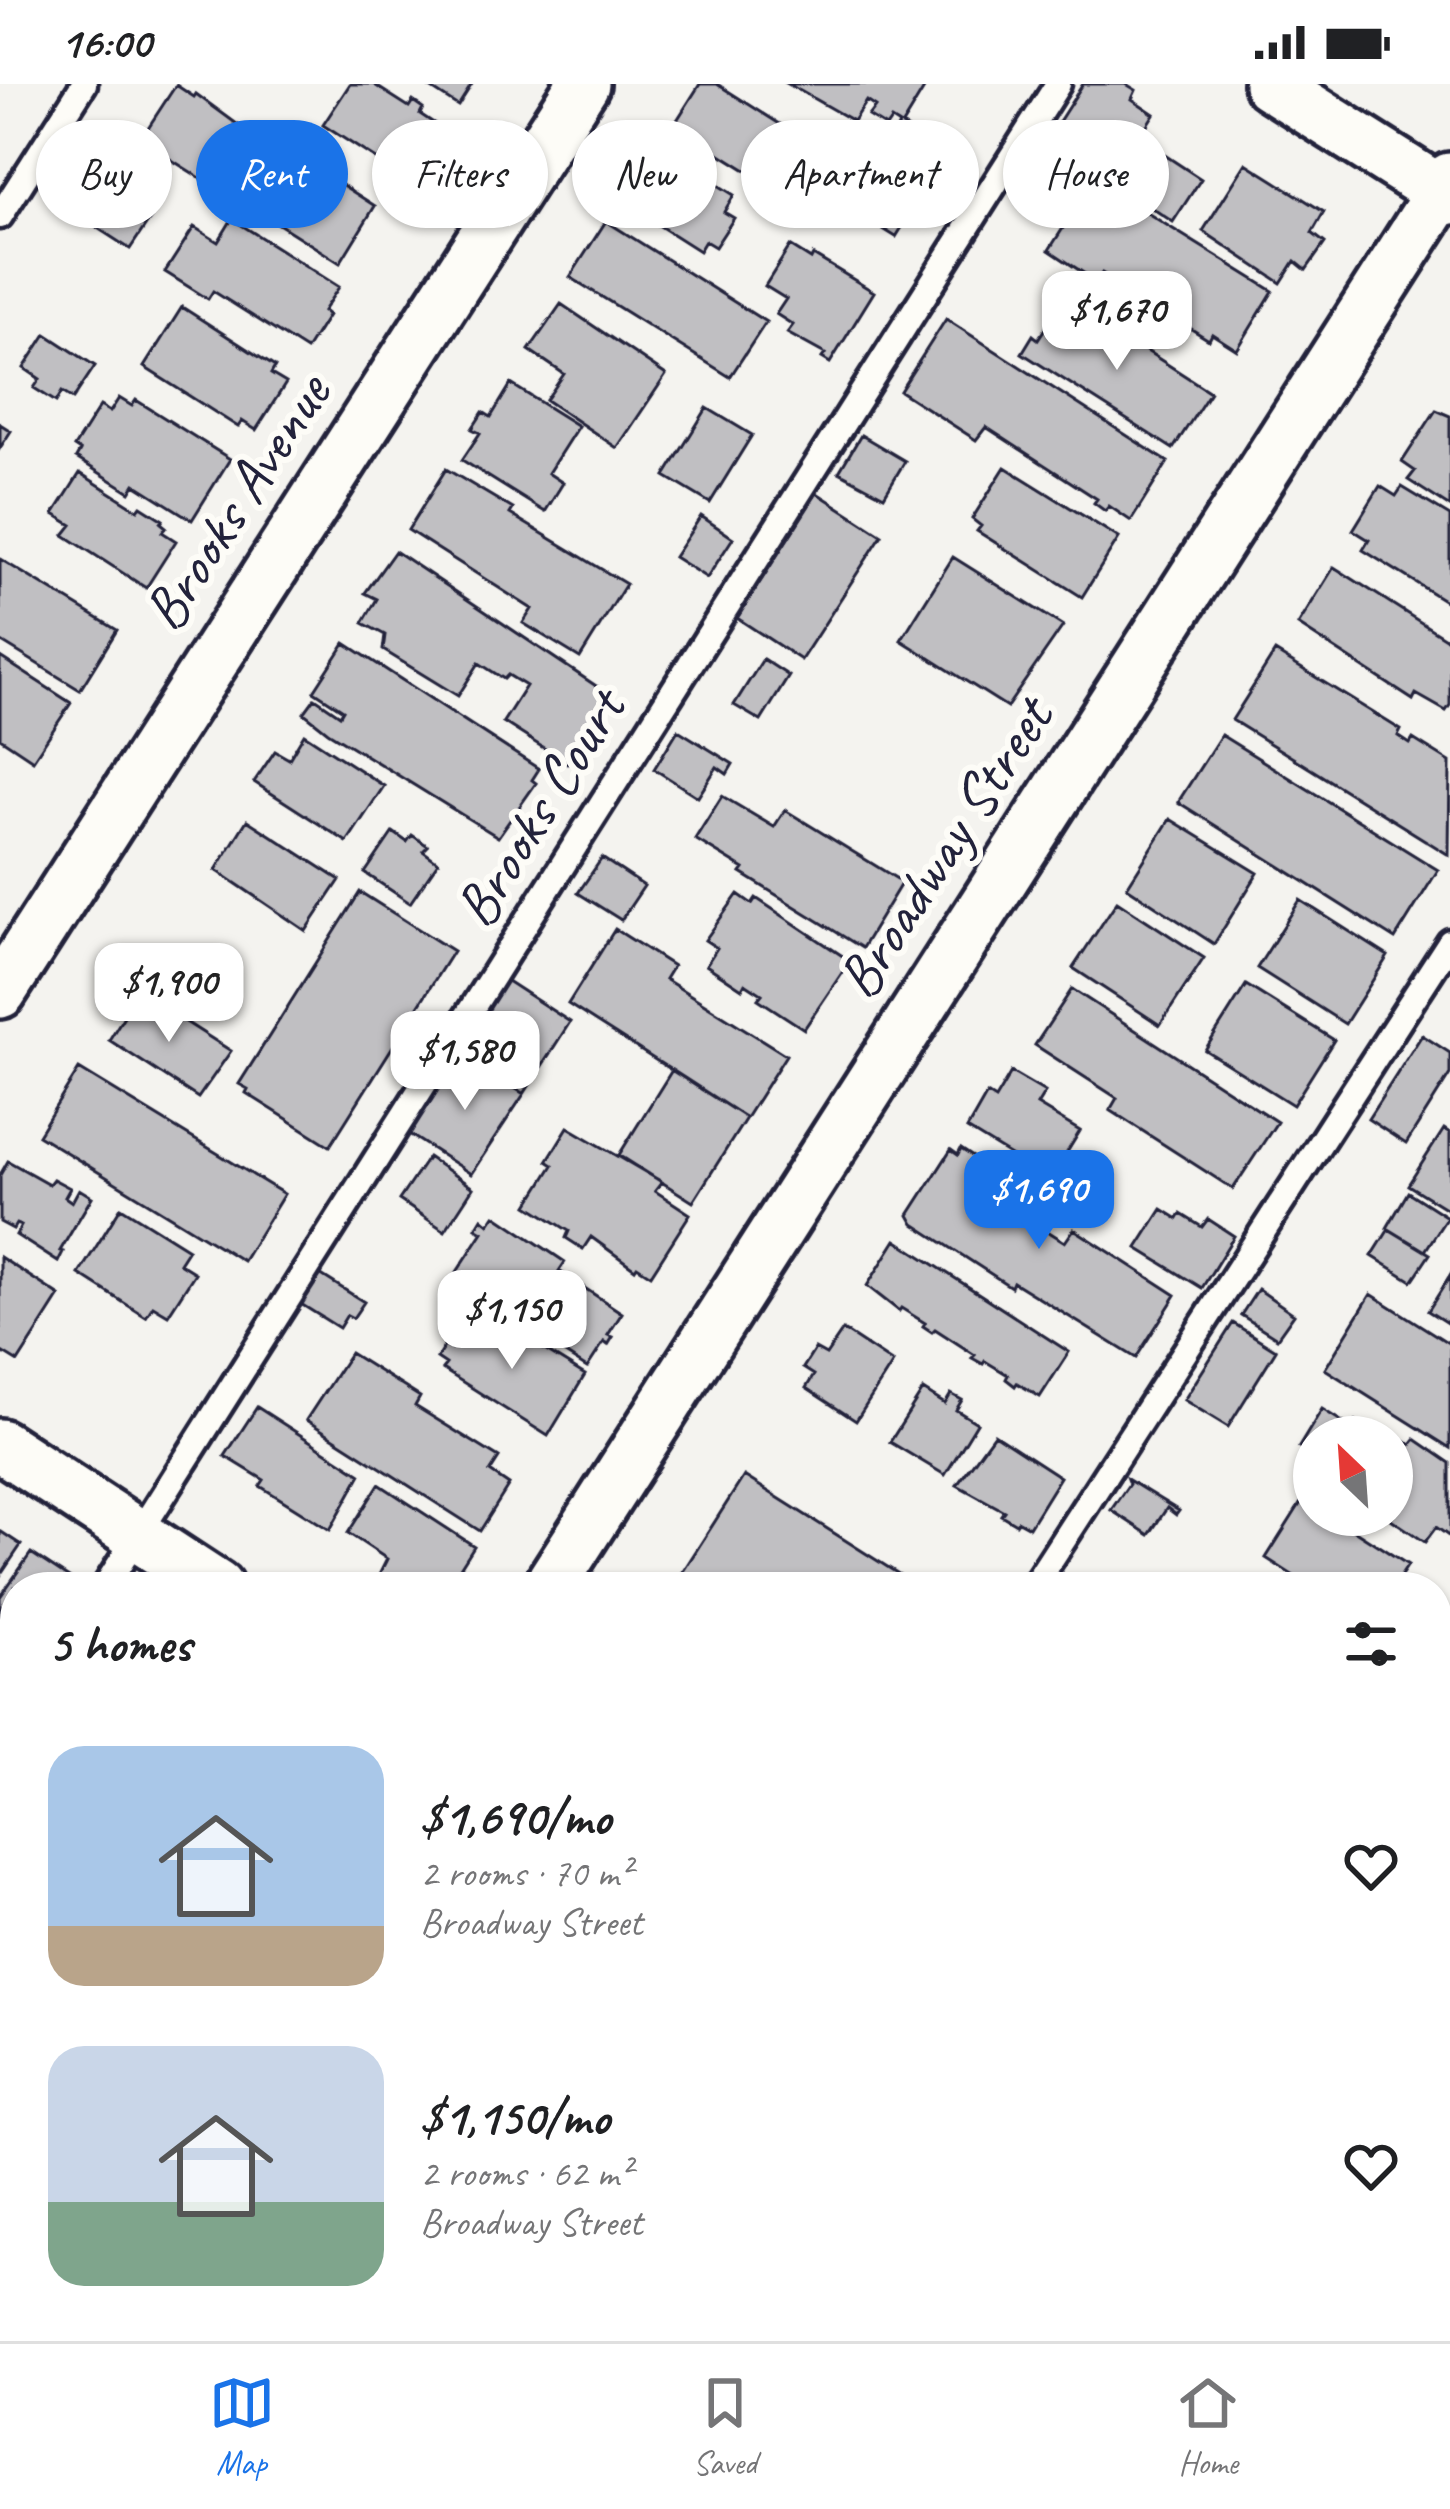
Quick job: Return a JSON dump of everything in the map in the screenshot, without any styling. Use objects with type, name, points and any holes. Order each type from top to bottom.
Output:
[{"type":"street","name":"Brooks Avenue","points":[[0,992],[583,84]]},
{"type":"street","points":[[1270,84],[1447,190]]},
{"type":"street","name":"Broadway Street","points":[[559,1572],[1447,190]]},
{"type":"street","points":[[0,1445],[194,1572]]},
{"type":"lane","points":[[0,216],[84,84]]},
{"type":"lane","name":"Brooks Court","points":[[115,1572],[1058,84]]},
{"type":"lane","points":[[1044,1572],[1450,942]]},
{"type":"building","points":[[350,84],[373,84],[409,107],[413,101],[429,120],[372,120],[372,157],[348,141],[348,120],[326,120]]},
{"type":"building","points":[[424,84],[472,84],[458,106]]},
{"type":"building","points":[[700,84],[717,84],[774,120],[741,120],[741,167],[717,152],[717,120],[677,120]]},
{"type":"building","points":[[788,84],[927,84],[905,120],[875,120],[868,116],[875,107],[866,101],[851,120]]},
{"type":"building","points":[[1083,84],[1126,84],[1136,90],[1132,99],[1154,114],[1150,120],[1060,120]]},
{"type":"building","points":[[176,85],[231,120],[196,120],[196,175],[172,160],[172,120],[153,120]]},
{"type":"building","points":[[1169,158],[1201,179],[1173,222],[1169,219]]},
{"type":"building","points":[[1246,163],[1324,212],[1312,233],[1325,243],[1306,270],[1295,261],[1281,283],[1203,231]]},
{"type":"building","points":[[717,184],[734,195],[724,212],[734,218],[715,247],[705,241],[699,251],[663,228],[717,228]]},
{"type":"building","points":[[348,189],[372,204],[372,211],[340,263],[285,228],[348,228]]},
{"type":"building","points":[[194,227],[218,242],[227,228],[246,228],[339,287],[306,350],[213,291],[208,299],[165,272]]},
{"type":"building","points":[[1169,227],[1273,291],[1237,350],[1212,334],[1209,340],[1102,273],[1097,282],[1049,250],[1063,228]]},
{"type":"building","points":[[98,228],[144,228],[130,249]]},
{"type":"building","points":[[602,228],[617,228],[766,322],[730,377],[570,277]]},
{"type":"building","points":[[882,228],[902,228],[896,237]]},
{"type":"building","points":[[790,246],[874,292],[830,363],[822,358],[825,354],[787,333],[793,325],[776,314],[786,299],[765,286]]},
{"type":"building","points":[[1065,298],[1210,392],[1173,449],[1022,353],[1033,335],[1038,339]]},
{"type":"building","points":[[561,304],[666,375],[617,448],[546,400],[564,374],[529,350]]},
{"type":"building","points":[[182,307],[275,367],[271,374],[286,383],[256,430],[242,421],[238,427],[144,367]]},
{"type":"building","points":[[946,319],[1168,462],[1131,521],[1109,506],[1105,511],[1094,503],[1097,499],[986,427],[976,440],[900,391]]},
{"type":"building","points":[[46,334],[95,366],[73,399],[62,392],[56,402],[34,388],[40,379],[24,368]]},
{"type":"building","points":[[511,384],[578,426],[548,473],[563,483],[545,512],[462,460],[480,433],[472,429],[483,412],[491,417]]},
{"type":"building","points":[[119,398],[132,406],[136,400],[230,459],[192,520],[135,484],[130,492],[76,458],[80,451],[74,447],[100,406],[110,412]]},
{"type":"building","points":[[707,408],[752,435],[710,503],[665,476]]},
{"type":"building","points":[[1436,410],[1450,416],[1450,507],[1408,480],[1415,471],[1402,462]]},
{"type":"building","points":[[0,424],[11,431],[0,448]]},
{"type":"building","points":[[861,435],[905,461],[884,496],[839,472]]},
{"type":"building","points":[[1005,467],[1119,538],[1082,597],[977,531],[981,526],[972,519]]},
{"type":"building","points":[[446,469],[626,584],[580,658],[523,623],[532,609],[408,530]]},
{"type":"building","points":[[80,473],[138,510],[141,506],[163,520],[162,532],[176,541],[146,588],[64,535],[72,525],[54,514]]},
{"type":"building","points":[[1380,486],[1396,496],[1402,487],[1450,516],[1450,604],[1363,550],[1369,540],[1353,530]]},
{"type":"building","points":[[817,493],[882,535],[801,660],[737,618]]},
{"type":"building","points":[[701,516],[733,538],[707,578],[674,557]]},
{"type":"building","points":[[395,551],[611,696],[603,707],[607,710],[572,762],[503,722],[526,686],[508,675],[504,679],[479,663],[458,696],[383,650],[385,635],[363,623],[377,599],[365,593]]},
{"type":"building","points":[[953,557],[1063,626],[1007,707],[901,640]]},
{"type":"building","points":[[0,559],[117,630],[80,690],[0,641]]},
{"type":"building","points":[[1334,567],[1450,641],[1450,705],[1446,711],[1416,694],[1413,700],[1298,625]]},
{"type":"building","points":[[345,643],[539,769],[532,780],[536,783],[498,837],[304,713],[315,698],[340,715],[343,710],[314,691]]},
{"type":"building","points":[[1275,652],[1401,730],[1398,736],[1410,744],[1413,739],[1450,762],[1449,855],[1232,720]]},
{"type":"building","points":[[0,657],[71,703],[33,760],[0,738]]},
{"type":"building","points":[[763,659],[789,676],[761,721],[734,705]]},
{"type":"building","points":[[678,730],[733,764],[727,774],[717,767],[698,797],[654,769]]},
{"type":"building","points":[[304,734],[384,786],[347,842],[254,782],[275,751],[289,759]]},
{"type":"building","points":[[1221,735],[1438,870],[1395,939],[1178,802]]},
{"type":"building","points":[[722,796],[774,827],[785,810],[902,882],[862,948],[695,839]]},
{"type":"building","points":[[1170,819],[1258,873],[1214,944],[1127,887]]},
{"type":"building","points":[[247,820],[340,880],[306,931],[216,870]]},
{"type":"building","points":[[393,832],[407,842],[412,835],[428,846],[423,851],[438,862],[410,903],[365,873]]},
{"type":"building","points":[[602,858],[644,886],[621,920],[578,893]]},
{"type":"building","points":[[360,892],[453,951],[330,1146],[239,1084]]},
{"type":"building","points":[[738,894],[752,904],[756,898],[850,961],[804,1029],[758,999],[762,994],[745,983],[742,989],[706,965],[717,948],[705,940]]},
{"type":"building","points":[[1300,900],[1388,956],[1345,1024],[1257,968]]},
{"type":"building","points":[[1117,901],[1204,958],[1160,1025],[1073,968]]},
{"type":"building","points":[[615,929],[673,966],[665,979],[786,1055],[746,1118],[568,1004]]},
{"type":"building","points":[[504,979],[570,1022],[524,1094],[457,1052]]},
{"type":"building","points":[[1246,985],[1334,1040],[1293,1105],[1205,1050]]},
{"type":"building","points":[[1072,989],[1277,1122],[1233,1189],[1110,1110],[1117,1098],[1035,1045]]},
{"type":"building","points":[[139,992],[231,1051],[198,1098],[109,1040]]},
{"type":"building","points":[[1422,1035],[1450,1053],[1450,1074],[1406,1144],[1368,1119]]},
{"type":"building","points":[[457,1052],[524,1094],[471,1174],[406,1132]]},
{"type":"building","points":[[79,1069],[284,1194],[243,1261],[38,1135]]},
{"type":"building","points":[[672,1070],[746,1118],[693,1202],[619,1155]]},
{"type":"building","points":[[1011,1072],[1045,1092],[1037,1105],[1080,1131],[1050,1180],[967,1129],[987,1094],[995,1099]]},
{"type":"building","points":[[568,1127],[662,1182],[655,1191],[690,1214],[651,1275],[591,1237],[583,1249],[566,1238],[569,1231],[528,1205],[553,1165],[547,1161]]},
{"type":"building","points":[[1444,1129],[1450,1133],[1450,1211],[1408,1185]]},
{"type":"building","points":[[961,1149],[1058,1213],[1046,1230],[1065,1242],[1074,1229],[1176,1295],[1136,1358],[1013,1282],[1011,1287],[914,1224],[909,1215],[951,1150],[958,1155]]},
{"type":"building","points":[[428,1157],[473,1188],[445,1231],[399,1200]]},
{"type":"building","points":[[8,1161],[49,1184],[53,1179],[70,1188],[65,1197],[72,1202],[79,1189],[92,1197],[58,1262],[16,1235],[21,1226],[16,1224],[13,1229],[0,1222],[0,1175]]},
{"type":"building","points":[[1408,1192],[1447,1217],[1425,1251],[1387,1228]]},
{"type":"building","points":[[121,1207],[188,1249],[179,1263],[195,1273],[168,1315],[153,1306],[146,1317],[79,1274]]},
{"type":"building","points":[[1162,1209],[1202,1227],[1208,1219],[1234,1236],[1202,1288],[1137,1248]]},
{"type":"building","points":[[495,1215],[565,1262],[559,1271],[622,1313],[608,1335],[613,1337],[608,1345],[604,1342],[587,1368],[451,1281],[483,1232],[476,1228],[482,1218],[489,1224]]},
{"type":"building","points":[[1389,1229],[1430,1254],[1412,1281],[1372,1256]]},
{"type":"building","points":[[896,1240],[1069,1352],[1040,1397],[1015,1386],[1006,1379],[1008,1375],[972,1358],[975,1355],[899,1311],[867,1286]]},
{"type":"building","points":[[0,1257],[60,1296],[18,1362],[0,1351]]},
{"type":"building","points":[[315,1271],[364,1302],[339,1328],[296,1301]]},
{"type":"building","points":[[1450,1276],[1450,1325],[1428,1311]]},
{"type":"building","points":[[1258,1289],[1294,1314],[1277,1338],[1241,1315]]},
{"type":"building","points":[[1371,1294],[1450,1344],[1450,1448],[1413,1425],[1413,1416],[1399,1416],[1325,1369]]},
{"type":"building","points":[[477,1308],[585,1375],[548,1436],[442,1369],[446,1364],[437,1358],[445,1345],[451,1349]]},
{"type":"building","points":[[1233,1323],[1276,1350],[1228,1427],[1184,1400]]},
{"type":"building","points":[[843,1330],[893,1363],[856,1421],[806,1388],[814,1375],[803,1368],[815,1349],[826,1355]]},
{"type":"building","points":[[350,1353],[420,1397],[415,1406],[499,1458],[490,1472],[509,1485],[480,1531],[306,1420]]},
{"type":"building","points":[[923,1390],[945,1404],[951,1394],[962,1400],[956,1410],[977,1423],[945,1475],[890,1442]]},
{"type":"building","points":[[257,1407],[361,1474],[330,1530],[260,1486],[264,1480],[225,1456]]},
{"type":"building","points":[[994,1434],[1060,1477],[1029,1527],[1016,1524],[1001,1515],[1004,1511],[957,1485]]},
{"type":"building","points":[[1413,1442],[1450,1463],[1450,1537],[1436,1527],[1425,1542],[1413,1534]]},
{"type":"building","points":[[744,1476],[895,1572],[683,1572]]},
{"type":"building","points":[[1127,1479],[1179,1511],[1176,1515],[1167,1508],[1149,1535],[1111,1510],[1129,1484]]},
{"type":"building","points":[[379,1484],[474,1546],[458,1572],[380,1572],[387,1559],[348,1533]]},
{"type":"building","points":[[1293,1515],[1293,1536],[1363,1536],[1408,1565],[1403,1572],[1288,1572],[1266,1558]]},
{"type":"building","points":[[0,1531],[21,1545],[0,1572]]},
{"type":"building","points":[[31,1553],[60,1572],[18,1572]]}]
